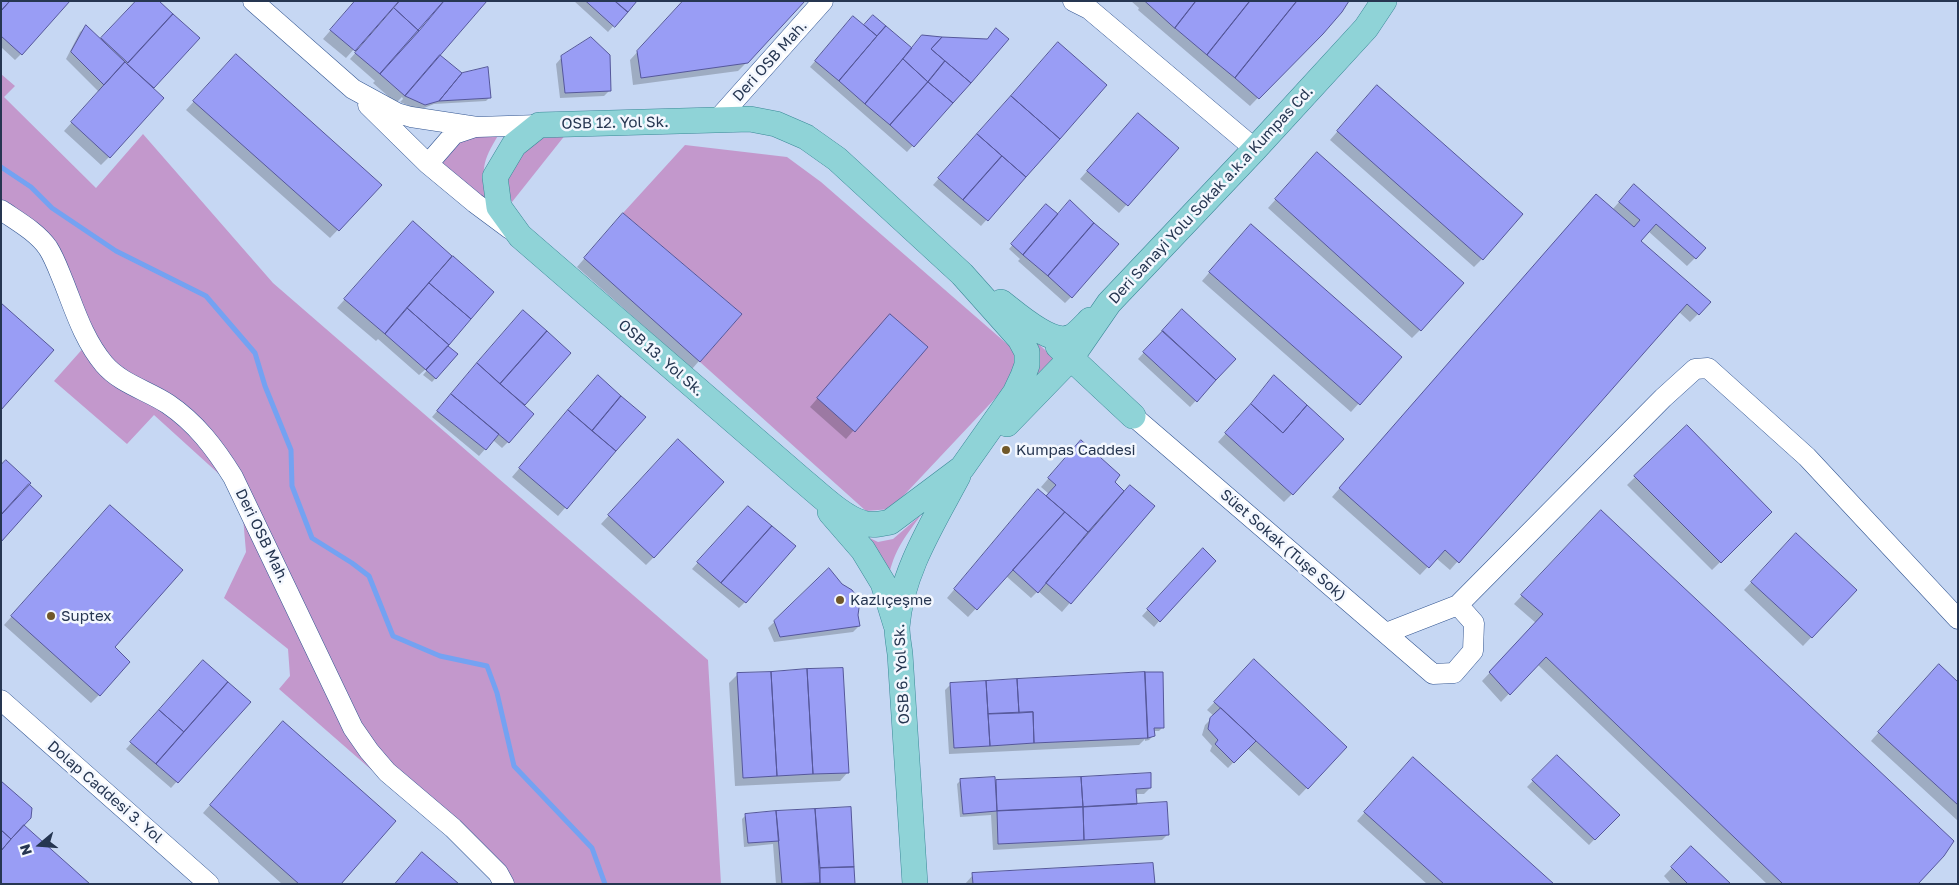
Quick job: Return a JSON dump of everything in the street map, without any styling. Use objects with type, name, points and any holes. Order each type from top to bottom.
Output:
[{"type":"main road","name":"Deri Sanayi Yolu Sokak a.k.a Kumpas Cd.","points":[[1041,390],[1071,358],[1109,303],[1255,149],[1366,28],[1384,1]]},
{"type":"main road","name":"OSB 12. Yol Sk.","points":[[539,125],[750,119],[776,124],[806,137],[837,159],[962,274]]},
{"type":"main road","name":"OSB 13. Yol Sk.","points":[[539,125],[514,145],[495,177],[499,206],[520,236],[724,411],[773,457],[802,480]]},
{"type":"main road","points":[[962,274],[1045,334],[1133,416]]},
{"type":"main road","points":[[802,480],[846,514],[862,523],[877,525],[890,522],[902,515],[962,468],[1015,393],[1027,365],[1027,352],[1020,339],[962,274]]},
{"type":"main road","points":[[1045,334],[1059,339],[1072,337],[1109,303]]},
{"type":"main road","points":[[1041,390],[1060,382],[1073,382],[1133,416]]},
{"type":"main road","name":"OSB 6. Yol Sk.","points":[[915,884],[897,628],[906,582],[919,549],[962,468],[1041,390]]},
{"type":"main road","points":[[802,480],[863,550],[883,583],[897,628]]},
{"type":"street","name":"OSB 12. Yol Sk.","points":[[253,1],[353,89],[397,113],[411,118],[477,127],[539,125]]},
{"type":"street","name":"Deri OSB Mah.","points":[[717,120],[823,1]]},
{"type":"street","points":[[1073,1],[1089,9],[1255,149]]},
{"type":"street","points":[[353,89],[428,164],[475,203],[520,236]]},
{"type":"street","points":[[428,164],[454,134],[477,127]]},
{"type":"street","name":"Deri OSB Mah.","points":[[1,210],[47,246],[55,261],[82,330],[106,366],[122,380],[166,403],[186,418],[217,451],[241,493],[353,728],[369,752],[387,772],[453,828],[498,873],[504,884]]},
{"type":"street","points":[[1085,338],[1080,351],[1082,362],[1091,376]]},
{"type":"street","points":[[1386,632],[1458,606],[1663,398],[1696,369],[1708,368],[1807,457],[1958,619]]},
{"type":"street","name":"Süet Sokak (Tuşe Sok)","points":[[1133,416],[1433,674],[1454,673],[1473,651],[1474,624],[1458,606]]},
{"type":"street","name":"Dolap Caddesi 3. Yol","points":[[1,700],[209,884]]},
{"type":"shaded area","points":[[1,74],[15,86],[4,97],[96,188],[143,134],[273,283],[708,660],[721,884],[502,884],[279,689],[290,676],[288,649],[224,598],[246,552],[241,494],[154,415],[127,444],[54,381],[86,345],[50,258],[1,219]]},
{"type":"shaded area","points":[[484,133],[499,134],[484,166],[486,202],[440,161],[444,148]]},
{"type":"shaded area","points":[[566,134],[512,202],[505,188],[507,167],[537,137]]},
{"type":"shaded area","points":[[685,145],[787,157],[821,182],[1014,350],[1020,372],[891,509],[866,511],[700,362],[742,314],[623,213]]},
{"type":"shaded area","points":[[1029,335],[1057,361],[1018,405]]},
{"type":"shaded area","points":[[921,515],[895,555],[887,584],[857,532],[878,542],[893,539]]},
{"type":"building","points":[[1,1],[10,1],[1,11]]},
{"type":"building","points":[[10,1],[70,1],[22,55],[1,36],[1,11]]},
{"type":"building","points":[[136,1],[159,1],[173,14],[128,63],[101,38]]},
{"type":"building","points":[[355,1],[399,1],[355,51],[330,30]]},
{"type":"building","points":[[400,1],[444,1],[419,31],[394,8]]},
{"type":"building","points":[[444,1],[487,1],[405,96],[380,74]]},
{"type":"building","points":[[586,1],[615,1],[628,12],[615,27]]},
{"type":"building","points":[[615,1],[637,1],[628,12]]},
{"type":"building","points":[[683,1],[805,1],[748,63],[641,78],[637,51]]},
{"type":"building","points":[[1145,1],[1196,1],[1175,28]]},
{"type":"building","points":[[1196,1],[1250,1],[1207,55],[1175,28]]},
{"type":"building","points":[[1250,1],[1297,1],[1235,78],[1207,55]]},
{"type":"building","points":[[1297,1],[1349,1],[1323,34],[1259,99],[1235,78]]},
{"type":"building","points":[[394,8],[419,31],[380,74],[355,53]]},
{"type":"building","points":[[173,14],[200,38],[154,88],[127,64]]},
{"type":"building","points":[[873,15],[886,26],[877,36],[864,25]]},
{"type":"building","points":[[853,16],[877,36],[839,81],[815,61]]},
{"type":"building","points":[[86,25],[125,62],[104,85],[71,52]]},
{"type":"building","points":[[886,26],[912,48],[865,104],[839,81]]},
{"type":"building","points":[[996,28],[1009,39],[971,83],[931,49],[942,37],[987,39]]},
{"type":"building","points":[[922,35],[942,37],[931,49],[945,61],[928,82],[903,59]]},
{"type":"building","points":[[591,37],[610,55],[611,91],[565,93],[561,56]]},
{"type":"building","points":[[1058,42],[1107,85],[1060,139],[1011,96]]},
{"type":"building","points":[[236,54],[382,185],[339,231],[193,101]]},
{"type":"building","points":[[440,55],[462,73],[439,101],[425,105],[405,96]]},
{"type":"building","points":[[903,59],[928,82],[890,125],[865,104]]},
{"type":"building","points":[[945,61],[971,83],[953,103],[928,82]]},
{"type":"building","points":[[125,62],[164,98],[110,158],[71,122]]},
{"type":"building","points":[[488,67],[491,98],[439,101],[462,73]]},
{"type":"building","points":[[928,82],[953,103],[914,147],[890,125]]},
{"type":"building","points":[[1377,85],[1523,214],[1483,260],[1337,131]]},
{"type":"building","points":[[1011,96],[1060,139],[1026,177],[977,134]]},
{"type":"building","points":[[1138,113],[1179,148],[1128,206],[1087,171]]},
{"type":"building","points":[[977,134],[1002,156],[963,200],[938,178]]},
{"type":"building","points":[[1317,152],[1464,283],[1421,331],[1275,199]]},
{"type":"building","points":[[1002,156],[1026,177],[988,221],[963,200]]},
{"type":"building","points":[[1634,184],[1706,248],[1696,259],[1656,224],[1641,241],[1711,302],[1699,315],[1687,304],[1459,563],[1445,550],[1429,568],[1339,488],[1596,194],[1634,227],[1640,220],[1619,202]]},
{"type":"building","points":[[1070,200],[1094,223],[1048,276],[1023,255]]},
{"type":"building","points":[[1046,204],[1058,214],[1023,255],[1011,244]]},
{"type":"building","points":[[623,213],[742,314],[700,362],[584,258]]},
{"type":"building","points":[[413,221],[452,256],[385,334],[344,299]]},
{"type":"building","points":[[1094,223],[1119,244],[1072,298],[1048,276]]},
{"type":"building","points":[[1251,224],[1402,357],[1360,405],[1209,272]]},
{"type":"building","points":[[453,256],[494,292],[471,319],[429,283]]},
{"type":"building","points":[[429,283],[471,319],[449,345],[407,308]]},
{"type":"building","points":[[1,303],[54,350],[1,410]]},
{"type":"building","points":[[407,308],[449,345],[426,370],[385,334]]},
{"type":"building","points":[[1182,309],[1236,359],[1216,380],[1162,331]]},
{"type":"building","points":[[523,310],[547,331],[500,384],[477,363]]},
{"type":"building","points":[[890,314],[928,347],[855,432],[817,398]]},
{"type":"building","points":[[547,331],[571,353],[525,405],[500,384]]},
{"type":"building","points":[[1163,331],[1216,380],[1197,402],[1143,352]]},
{"type":"building","points":[[448,346],[458,354],[436,379],[426,370]]},
{"type":"building","points":[[477,363],[534,414],[509,443],[451,394]]},
{"type":"building","points":[[598,375],[621,396],[592,431],[568,410]]},
{"type":"building","points":[[1274,375],[1307,405],[1283,433],[1251,404]]},
{"type":"building","points":[[451,394],[499,434],[486,450],[437,411]]},
{"type":"building","points":[[621,396],[646,417],[616,451],[592,431]]},
{"type":"building","points":[[1251,404],[1283,433],[1307,405],[1344,439],[1293,495],[1225,433]]},
{"type":"building","points":[[568,410],[616,451],[567,509],[519,468]]},
{"type":"building","points":[[1687,425],[1772,512],[1721,563],[1634,476]]},
{"type":"building","points":[[678,439],[724,482],[654,558],[608,515]]},
{"type":"building","points":[[1081,440],[1120,475],[1115,482],[1124,491],[1088,532],[1046,496],[1056,485],[1048,478]]},
{"type":"building","points":[[6,460],[31,483],[1,515],[1,465]]},
{"type":"building","points":[[29,484],[42,496],[1,542],[1,515]]},
{"type":"building","points":[[1130,485],[1155,506],[1071,604],[1046,583]]},
{"type":"building","points":[[1038,489],[1065,512],[977,610],[954,589]]},
{"type":"building","points":[[110,505],[183,570],[115,647],[130,662],[100,696],[11,616]]},
{"type":"building","points":[[748,506],[772,526],[721,583],[697,562]]},
{"type":"building","points":[[1601,510],[1954,841],[1944,856],[1918,884],[1783,884],[1546,657],[1510,695],[1489,672],[1543,614],[1521,595]]},
{"type":"building","points":[[1065,512],[1088,532],[1038,593],[1013,570]]},
{"type":"building","points":[[772,526],[796,546],[746,603],[721,583]]},
{"type":"building","points":[[1796,533],[1857,590],[1812,638],[1751,582]]},
{"type":"building","points":[[1203,548],[1216,561],[1160,622],[1147,609]]},
{"type":"building","points":[[829,568],[842,584],[852,590],[860,601],[858,615],[860,626],[780,637],[774,621]]},
{"type":"building","points":[[1254,659],[1347,747],[1308,789],[1214,702]]},
{"type":"building","points":[[203,660],[228,682],[184,732],[159,710]]},
{"type":"building","points":[[1939,664],[1958,682],[1958,805],[1878,732]]},
{"type":"building","points":[[843,668],[849,773],[813,774],[807,669]]},
{"type":"building","points":[[807,669],[813,774],[777,776],[771,672]]},
{"type":"building","points":[[771,672],[777,776],[743,778],[737,673]]},
{"type":"building","points":[[1145,672],[1148,738],[1034,743],[1033,712],[1019,713],[1017,679]]},
{"type":"building","points":[[1145,672],[1163,672],[1164,728],[1154,728],[1155,736],[1148,738]]},
{"type":"building","points":[[1017,679],[1019,713],[988,714],[986,681]]},
{"type":"building","points":[[986,681],[990,746],[954,748],[950,683]]},
{"type":"building","points":[[228,682],[251,702],[178,783],[156,764]]},
{"type":"building","points":[[1221,708],[1256,741],[1234,763],[1215,744],[1218,740],[1208,729],[1210,718]]},
{"type":"building","points":[[159,710],[184,732],[156,764],[130,742]]},
{"type":"building","points":[[1033,712],[1034,743],[990,746],[988,714]]},
{"type":"building","points":[[283,721],[396,821],[341,884],[299,884],[210,805]]},
{"type":"building","points":[[1557,755],[1620,815],[1595,840],[1532,780]]},
{"type":"building","points":[[1413,757],[1554,884],[1444,884],[1364,812]]},
{"type":"building","points":[[1151,773],[1151,788],[1136,789],[1137,804],[1083,807],[1081,777]]},
{"type":"building","points":[[995,777],[997,811],[963,814],[960,779]]},
{"type":"building","points":[[1081,777],[1083,807],[997,811],[996,780]]},
{"type":"building","points":[[1,781],[32,808],[31,818],[11,839],[1,830]]},
{"type":"building","points":[[1167,802],[1169,835],[1084,840],[1083,807]]},
{"type":"building","points":[[851,807],[854,867],[820,868],[815,809]]},
{"type":"building","points":[[1083,807],[1084,840],[998,844],[997,811]]},
{"type":"building","points":[[815,809],[820,883],[782,884],[776,811]]},
{"type":"building","points":[[776,811],[779,841],[748,843],[745,814]]},
{"type":"building","points":[[24,825],[90,884],[1,884],[1,851]]},
{"type":"building","points":[[1,830],[11,839],[1,851]]},
{"type":"building","points":[[1691,846],[1731,884],[1688,884],[1671,867]]},
{"type":"building","points":[[422,852],[459,884],[395,884]]},
{"type":"building","points":[[1153,863],[1155,884],[973,884],[972,873]]},
{"type":"building","points":[[854,867],[855,884],[820,884],[820,868]]},
{"type":"waterway","points":[[1,167],[31,187],[52,208],[116,251],[206,296],[255,353],[265,386],[291,450],[292,486],[312,538],[369,576],[393,636],[440,656],[487,666],[497,693],[514,766],[592,848],[605,884]]},
{"type":"place","name":"Kumpas Caddesi","points":[[1006,450]]},
{"type":"place","name":"Kazlıçeşme","points":[[840,600]]},
{"type":"place","name":"Suptex","points":[[51,616]]}]
